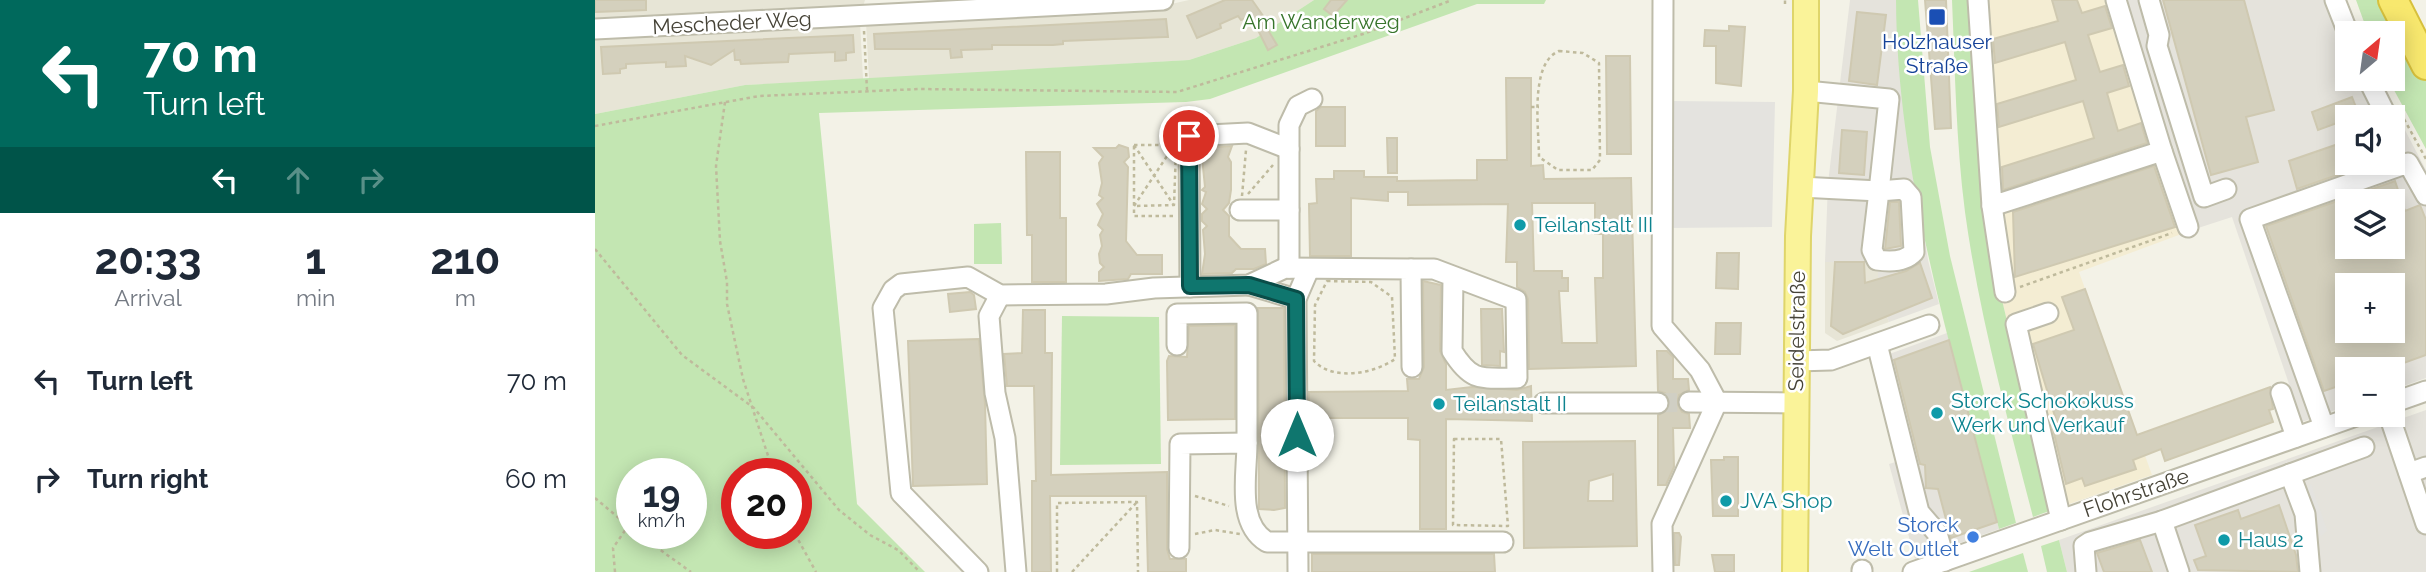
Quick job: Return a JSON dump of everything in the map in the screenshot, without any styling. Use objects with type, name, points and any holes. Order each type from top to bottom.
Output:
[{"type":"highway","points":[[2393,0],[2426,65]]},
{"type":"main road","name":"Seidelstraße","points":[[1795,572],[1800,187],[1806,91],[1823,0]]},
{"type":"main road","name":"Seidelstraße","points":[[1792,1],[1806,91]]},
{"type":"street","name":"Mescheder Weg","points":[[595,29],[1163,0]]},
{"type":"street","points":[[1663,0],[1662,326],[1700,370],[1717,402]]},
{"type":"street","points":[[1978,0],[1992,206],[2013,290]]},
{"type":"street","points":[[2116,0],[2188,227]]},
{"type":"street","points":[[2149,0],[2159,35],[2157,46],[2204,197],[2226,189]]},
{"type":"street","points":[[2335,0],[2343,21]]},
{"type":"street","points":[[1800,187],[1879,191],[1889,99],[1806,91]]},
{"type":"street","points":[[1298,572],[1296,299],[1299,269],[1289,210],[1288,148],[1289,125],[1293,112],[1312,99]]},
{"type":"street","points":[[1190,286],[1182,210],[1189,136],[1248,133],[1288,148]]},
{"type":"street","points":[[1992,206],[2162,151]]},
{"type":"street","points":[[2320,463],[2250,219],[2408,163],[2426,195]]},
{"type":"street","points":[[1240,210],[1289,210]]},
{"type":"street","points":[[978,572],[901,493],[883,308],[893,290],[901,285],[968,277],[1000,295],[1105,294],[1190,286],[1249,285],[1299,269],[1434,269],[1453,278],[1477,296],[1515,300],[1517,378],[1475,378],[1466,373],[1452,351],[1453,278]]},
{"type":"street","points":[[1411,269],[1412,367]]},
{"type":"street","points":[[1249,285],[1296,299]]},
{"type":"street","points":[[1000,295],[989,316],[995,393],[1005,438],[1016,572]]},
{"type":"street","points":[[1177,345],[1177,314],[1247,313],[1246,510],[1256,535],[1267,542],[1503,542]]},
{"type":"street","points":[[2048,313],[2016,324],[2061,520]]},
{"type":"street","points":[[1797,361],[1831,360],[1929,325]]},
{"type":"street","points":[[1877,344],[1919,512],[1937,533],[1945,561]]},
{"type":"street","points":[[2405,398],[2426,391]]},
{"type":"street","points":[[2281,393],[2310,432]]},
{"type":"street","points":[[1689,402],[1796,403]]},
{"type":"street","points":[[1663,572],[1662,524],[1717,402]]},
{"type":"street","points":[[1544,403],[1658,403]]},
{"type":"street","name":"Flohrstraße","points":[[1913,572],[2335,423]]},
{"type":"street","points":[[2395,427],[2417,470],[2426,524]]},
{"type":"street","points":[[1179,545],[1180,444],[1247,443]]},
{"type":"street","points":[[2086,572],[2082,554],[2084,546],[2089,542],[2162,521],[2364,447]]},
{"type":"street","points":[[2291,474],[2305,514],[2310,572]]},
{"type":"street","points":[[2162,521],[2179,572]]},
{"type":"path","points":[[595,126],[759,96],[867,90],[1177,92],[1363,34],[1452,0]]},
{"type":"path","points":[[864,17],[867,90]]},
{"type":"path","points":[[1559,51],[1583,53],[1599,63],[1599,160],[1592,170],[1558,170],[1539,157],[1539,107],[1541,71],[1551,55],[1559,51]]},
{"type":"path","points":[[725,102],[717,147],[720,242],[727,282],[727,304],[743,379],[769,458]]},
{"type":"path","points":[[1531,107],[1539,107]]},
{"type":"path","points":[[1248,133],[1241,202],[1288,148]]},
{"type":"path","points":[[1134,145],[1182,210]]},
{"type":"path","points":[[1134,145],[1134,216],[1182,210]]},
{"type":"path","points":[[1134,145],[1173,147]]},
{"type":"path","points":[[1173,147],[1176,150],[1177,185],[1182,210]]},
{"type":"path","points":[[1134,206],[1173,147]]},
{"type":"path","points":[[1134,206],[1182,210]]},
{"type":"path","points":[[2013,290],[2188,227]]},
{"type":"path","points":[[595,249],[682,355],[754,408],[839,510],[870,535],[898,550],[920,572]]},
{"type":"path","points":[[1327,281],[1371,282],[1392,297],[1395,359],[1381,369],[1366,372],[1328,370],[1314,361],[1315,305],[1327,281]]},
{"type":"path","points":[[1454,439],[1501,439],[1508,526],[1453,525],[1454,439]]},
{"type":"path","points":[[1179,492],[1246,510]]},
{"type":"path","points":[[595,498],[616,516]]},
{"type":"path","points":[[1057,572],[1057,503],[1137,502]]},
{"type":"path","points":[[1072,572],[1137,502]]},
{"type":"path","points":[[1137,502],[1138,572]]},
{"type":"path","points":[[1179,545],[1207,531],[1256,535]]},
{"type":"path","points":[[615,572],[613,548],[616,544]]},
{"type":"path","points":[[659,549],[691,572]]},
{"type":"path","points":[[803,549],[816,572]]},
{"type":"shaded area","points":[[595,0],[865,0],[862,10],[595,24]]},
{"type":"shaded area","points":[[1189,0],[1314,0],[1256,38],[1189,60],[869,79],[866,22],[1001,15],[1002,19],[1050,16],[1050,12],[1167,5]]},
{"type":"shaded area","points":[[1850,0],[1896,0],[1907,128],[1928,260],[1939,304],[1889,322],[1878,291],[1878,263],[1825,262],[1828,183]]},
{"type":"shaded area","points":[[1972,0],[2122,0],[2195,229],[2079,272],[2152,475],[2052,510],[2002,300]]},
{"type":"shaded area","points":[[2122,0],[2343,0],[2344,21],[2335,21],[2335,91],[2384,91],[2392,105],[2335,105],[2335,175],[2405,175],[2405,130],[2426,170],[2426,378],[2405,385],[2405,357],[2335,357],[2335,410],[2302,422],[2232,217],[2195,229]]},
{"type":"shaded area","points":[[860,22],[863,79],[745,85],[595,114],[595,36]]},
{"type":"shaded area","points":[[1670,101],[1775,102],[1772,227],[1669,228]]},
{"type":"shaded area","points":[[1825,262],[1878,262],[1878,291],[1889,322],[1837,341],[1825,333]]},
{"type":"shaded area","name":"Storck Schokokuss Werk und Verkauf","points":[[1947,333],[1999,529],[1915,559],[1889,464],[1899,461],[1873,360]]},
{"type":"shaded area","points":[[2426,410],[2426,572],[2067,572],[2059,540],[2378,427],[2405,427],[2405,417]]},
{"type":"shaded area","points":[[2311,484],[2327,530],[2321,537],[2305,491]]},
{"type":"green space","name":"Am Wanderweg","points":[[1314,0],[1546,0],[1544,4],[1477,4],[1210,99],[1186,102],[819,113],[857,504],[925,572],[595,572],[595,114],[745,85],[1189,60],[1256,38]]},
{"type":"green space","points":[[1896,0],[1918,0],[1930,147],[1950,256],[2016,523],[1999,529],[1947,333],[1917,201],[1899,67]]},
{"type":"green space","points":[[1952,0],[1972,0],[2002,300],[2052,510],[2033,517],[1995,365],[1971,251],[1960,159]]},
{"type":"green space","points":[[2356,0],[2385,0],[2396,21],[2364,21]]},
{"type":"green space","points":[[2405,39],[2426,80],[2426,149],[2405,110],[2405,105],[2402,105],[2395,91],[2405,91]]},
{"type":"green space","points":[[1001,223],[1002,264],[974,264],[974,224]]},
{"type":"green space","points":[[1062,316],[1159,317],[1161,464],[1060,465]]},
{"type":"green space","points":[[2059,540],[2067,572],[2047,572],[2041,546]]},
{"type":"green space","points":[[2023,553],[2028,572],[1969,572]]},
{"type":"building","points":[[595,0],[646,0],[646,10],[595,12]]},
{"type":"building","points":[[1225,0],[1252,0],[1268,23],[1265,25],[1277,45],[1268,50],[1251,16],[1241,20],[1238,16],[1220,24],[1221,28],[1197,38],[1187,16]]},
{"type":"building","points":[[1331,0],[1347,0],[1333,16],[1324,9]]},
{"type":"building","points":[[1925,0],[1946,0],[1951,128],[1935,129]]},
{"type":"building","points":[[2052,0],[2077,0],[2082,13],[2105,6],[2112,28],[2088,35],[2100,72],[2123,65],[2129,86],[2107,93],[2118,131],[2141,123],[2147,143],[2003,190],[2002,167],[2094,138],[2083,101],[1999,127],[1997,104],[2076,80],[2065,42],[1995,63],[1993,39],[2058,21]]},
{"type":"building","points":[[2163,0],[2244,0],[2274,110],[2246,117],[2258,162],[2211,175]]},
{"type":"building","points":[[1857,12],[1886,15],[1877,85],[1849,81]]},
{"type":"building","points":[[1166,19],[1168,37],[1063,41],[1063,44],[1053,45],[992,45],[992,49],[961,50],[962,57],[951,58],[950,49],[875,49],[874,34]]},
{"type":"building","points":[[1729,26],[1745,27],[1741,86],[1716,83],[1716,46],[1704,46],[1705,30],[1729,31]]},
{"type":"building","points":[[853,35],[854,52],[846,53],[846,60],[835,61],[835,52],[789,54],[788,62],[741,64],[740,60],[735,60],[734,50],[711,65],[685,56],[686,66],[666,67],[666,62],[626,64],[626,68],[620,69],[620,73],[603,74],[601,47]]},
{"type":"building","points":[[1606,56],[1630,56],[1631,154],[1607,154]]},
{"type":"building","points":[[1506,78],[1531,78],[1531,166],[1543,165],[1544,179],[1631,178],[1636,366],[1529,369],[1528,299],[1525,292],[1517,287],[1517,262],[1506,262],[1508,204],[1408,205],[1408,192],[1388,192],[1388,201],[1351,198],[1351,256],[1310,256],[1309,204],[1317,203],[1316,179],[1334,179],[1334,171],[1364,171],[1364,177],[1397,177],[1397,181],[1477,180],[1477,160],[1507,160]],"holes":[[[1532,203],[1595,203],[1595,234],[1603,234],[1603,278],[1595,278],[1597,343],[1562,343],[1559,291],[1568,291],[1568,278],[1562,278],[1562,271],[1534,271]]]},
{"type":"building","points":[[2352,97],[2355,105],[2335,105],[2335,124],[2318,130],[2312,112]]},
{"type":"building","points":[[1321,107],[1345,107],[1345,146],[1316,146],[1316,111]]},
{"type":"building","points":[[1842,130],[1867,132],[1864,175],[1839,173]]},
{"type":"building","points":[[1387,138],[1397,138],[1397,173],[1388,173]]},
{"type":"building","points":[[1119,145],[1128,148],[1129,157],[1124,162],[1128,167],[1126,241],[1137,255],[1162,255],[1162,274],[1131,274],[1128,279],[1099,281],[1099,272],[1104,267],[1100,263],[1099,254],[1102,246],[1100,235],[1103,230],[1098,225],[1103,214],[1097,204],[1103,198],[1099,195],[1102,183],[1099,163],[1103,157],[1094,148],[1116,148]]},
{"type":"building","points":[[2335,145],[2335,175],[2337,175],[2297,189],[2289,161]]},
{"type":"building","points":[[1232,146],[1228,157],[1231,162],[1231,190],[1229,203],[1223,210],[1229,216],[1229,236],[1241,249],[1265,249],[1266,264],[1254,269],[1236,269],[1232,273],[1202,274],[1205,254],[1203,230],[1207,226],[1202,221],[1202,214],[1207,209],[1202,204],[1206,192],[1202,190],[1205,187],[1202,157],[1207,151],[1202,148]]},
{"type":"building","points":[[1026,152],[1060,152],[1060,218],[1066,218],[1066,282],[1032,282],[1032,235],[1027,235]]},
{"type":"building","points":[[2154,166],[2175,227],[2015,277],[2013,212]]},
{"type":"building","points":[[2395,181],[2398,189],[2372,189]]},
{"type":"building","points":[[1890,202],[1899,202],[1901,246],[1885,249]]},
{"type":"building","points":[[2335,202],[2335,259],[2405,259],[2405,211],[2420,205],[2426,220],[2426,355],[2405,363],[2405,357],[2335,357],[2335,387],[2324,391],[2266,226]]},
{"type":"building","points":[[1717,253],[1739,253],[1738,289],[1716,288]]},
{"type":"building","points":[[1835,262],[1864,262],[1865,283],[1906,271],[1920,263],[1932,298],[1843,334],[1831,326]]},
{"type":"building","points":[[1423,281],[1441,285],[1440,351],[1446,364],[1446,390],[1472,387],[1517,390],[1531,386],[1532,421],[1446,419],[1446,529],[1420,529],[1420,440],[1408,439],[1408,418],[1309,418],[1309,392],[1408,391],[1407,379],[1419,379],[1424,367]]},
{"type":"building","points":[[2085,289],[2137,435],[2270,387],[2273,409],[2269,410],[2273,422],[2165,461],[2161,449],[2133,460],[2136,469],[2085,486],[2082,478],[2066,484],[2052,425],[2057,423],[2033,344],[2074,330],[2062,297]]},
{"type":"building","points":[[970,292],[974,295],[976,309],[950,312],[948,294]]},
{"type":"building","points":[[1258,308],[1284,308],[1285,508],[1274,510],[1259,509]]},
{"type":"building","points":[[1481,309],[1502,309],[1504,352],[1500,351],[1500,366],[1482,365]]},
{"type":"building","points":[[1023,310],[1045,310],[1045,353],[1052,353],[1051,475],[1167,472],[1167,549],[1170,559],[1186,559],[1186,572],[1148,572],[1146,496],[1050,496],[1051,572],[1032,572],[1032,481],[1036,481],[1034,386],[1007,386],[1004,354],[1022,353]]},
{"type":"building","points":[[1716,323],[1741,323],[1740,354],[1715,354]]},
{"type":"building","points":[[1235,325],[1235,419],[1168,420],[1167,361],[1169,356],[1187,357],[1189,326]]},
{"type":"building","points":[[979,339],[985,404],[987,484],[913,486],[908,341]]},
{"type":"building","name":"Storck Schokokuss Werk und Verkauf","points":[[1949,340],[1997,522],[1951,538],[1938,489],[1926,488],[1925,465],[1920,464],[1894,360]]},
{"type":"building","points":[[1657,351],[1667,351],[1673,357],[1673,379],[1688,379],[1689,390],[1679,395],[1677,403],[1682,412],[1689,414],[1690,428],[1673,428],[1674,467],[1666,485],[1658,485],[1658,415],[1668,410],[1670,402],[1665,393],[1658,391]]},
{"type":"building","points":[[1635,441],[1637,546],[1524,548],[1523,442]],"holes":[[[1613,474],[1613,501],[1588,501],[1589,481]]]},
{"type":"building","name":"JVA Shop","points":[[1724,457],[1738,457],[1738,516],[1713,516],[1711,460],[1724,460]]},
{"type":"building","points":[[2279,505],[2296,555],[2298,572],[2198,570],[2194,560],[2206,556],[2195,525],[2238,510],[2241,519]]},
{"type":"building","points":[[1674,533],[1679,533],[1681,537],[1679,565],[1675,565]]},
{"type":"building","points":[[2140,540],[2152,572],[2104,572],[2097,553]]},
{"type":"building","points":[[1312,554],[1494,554],[1495,572],[1312,572]]},
{"type":"building","points":[[1712,555],[1734,555],[1734,572],[1715,572]]},
{"type":"tunnel","points":[[1658,403],[1689,402]]},
{"type":"place","name":"Holzhauser Straße","points":[[1937,17]]},
{"type":"place","name":"Teilanstalt III","points":[[1520,225]]},
{"type":"place","name":"Teilanstalt II","points":[[1439,404]]},
{"type":"place","name":"Storck Schokokuss Werk und Verkauf","points":[[1937,413]]},
{"type":"place","name":"JVA Shop","points":[[1726,501]]},
{"type":"place","name":"Storck Welt Outlet","points":[[1973,537]]},
{"type":"place","name":"Haus 2","points":[[2224,540]]},
{"type":"route","points":[[1189,136],[1190,286],[1249,285],[1296,299],[1297,435]]}]
